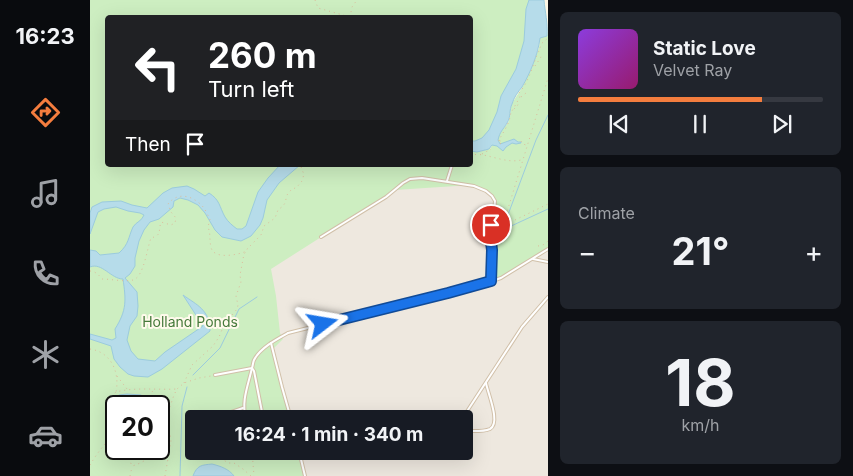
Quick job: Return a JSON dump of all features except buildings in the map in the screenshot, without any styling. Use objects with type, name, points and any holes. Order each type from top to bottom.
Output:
[{"type":"lane","points":[[447,181],[451,167]]},
{"type":"lane","points":[[322,237],[386,197],[410,179],[422,178],[447,181],[480,188],[492,196],[495,201],[490,230],[492,250],[491,281]]},
{"type":"lane","points":[[238,410],[243,408],[255,359],[271,343],[288,333],[501,278],[548,250]]},
{"type":"lane","points":[[532,259],[548,262]]},
{"type":"lane","points":[[467,410],[522,327],[548,297]]},
{"type":"lane","points":[[271,343],[288,410]]},
{"type":"lane","points":[[215,375],[252,368]]},
{"type":"lane","points":[[252,368],[262,410]]},
{"type":"lane","points":[[473,431],[485,430],[494,425],[495,415],[486,383]]},
{"type":"lane","points":[[301,460],[305,476]]},
{"type":"path","points":[[315,0],[318,8],[343,15]]},
{"type":"path","points":[[350,15],[352,6],[357,0]]},
{"type":"path","points":[[499,140],[505,132],[511,111],[518,102],[519,93],[533,69],[542,42],[545,42],[548,38]]},
{"type":"path","points":[[503,225],[548,78]]},
{"type":"path","points":[[520,97],[526,93]]},
{"type":"path","points":[[522,142],[527,145]]},
{"type":"path","points":[[482,154],[491,149]]},
{"type":"path","points":[[473,154],[522,162]]},
{"type":"path","points":[[184,383],[192,365],[213,346],[224,325],[238,306],[236,296],[241,282],[244,254],[252,242],[260,235],[264,226],[275,218],[278,210],[283,206],[287,195],[302,181],[304,174],[302,167]]},
{"type":"path","points":[[90,271],[99,275],[102,279],[121,281],[137,278],[142,270],[150,238],[157,236],[160,232],[161,222],[171,225],[175,222],[176,218],[168,204],[178,196],[189,197],[198,202],[204,209],[210,219],[208,227],[211,234],[210,246],[212,251],[224,255],[238,255],[247,252]]},
{"type":"path","points":[[504,220],[515,220],[548,204]]},
{"type":"path","points":[[538,246],[548,241]]},
{"type":"path","points":[[90,349],[97,350],[106,357],[116,371],[117,387],[113,395]]},
{"type":"path","points":[[170,403],[177,389],[184,383],[215,375]]},
{"type":"path","points":[[117,376],[129,390]]},
{"type":"path","points":[[116,392],[177,389]]},
{"type":"path","points":[[152,390],[156,395]]},
{"type":"path","points":[[90,465],[105,443]]},
{"type":"path","points":[[130,460],[132,466],[130,476]]},
{"type":"path","points":[[132,466],[147,460]]},
{"type":"path","points":[[165,476],[168,460]]},
{"type":"path","points":[[224,460],[234,463],[252,476]]},
{"type":"path","points":[[252,460],[252,476]]},
{"type":"shaded area","points":[[461,167],[472,167],[548,247],[548,476],[303,476],[299,460],[473,460],[473,410],[263,410],[240,402],[260,269],[324,197]]},
{"type":"green space","name":"Holland Ponds","points":[[90,0],[537,0],[530,54],[496,127],[475,152],[490,149],[508,123],[511,105],[523,86],[539,48],[540,38],[547,36],[548,31],[548,249],[511,272],[492,280],[493,251],[490,230],[496,207],[495,201],[487,190],[471,185],[395,190],[271,269],[280,333],[283,339],[273,349],[288,410],[185,410],[185,460],[300,460],[304,476],[90,476]]},
{"type":"water","points":[[529,0],[544,0],[547,36],[540,38],[533,64],[525,82],[514,99],[508,121],[498,140],[500,144],[514,139],[521,143],[512,143],[503,151],[497,146],[492,145],[489,149],[473,151],[473,141],[482,138],[489,130],[497,112],[501,96],[516,69],[524,41],[526,9]]},
{"type":"water","points":[[278,167],[298,167],[279,183],[267,200],[260,225],[251,236],[241,241],[222,237],[198,205],[180,198],[174,201],[173,207],[159,219],[150,222],[144,230],[139,241],[135,266],[125,278],[137,292],[137,316],[130,326],[127,340],[131,351],[138,359],[155,361],[203,326],[183,295],[198,305],[205,313],[208,318],[210,331],[162,369],[148,377],[128,374],[114,359],[111,346],[90,339],[90,334],[112,340],[116,338],[115,329],[124,310],[125,299],[123,279],[99,267],[90,267],[90,250],[96,251],[100,255],[119,253],[127,244],[133,227],[144,215],[116,207],[104,209],[98,212],[90,234],[90,213],[92,207],[102,202],[121,201],[147,208],[163,193],[172,188],[187,186],[205,196],[209,193],[213,196],[228,221],[237,229],[242,229],[246,226],[258,192]]},
{"type":"water","points":[[212,464],[227,470],[234,476],[193,476],[200,466]]},
{"type":"waterway","points":[[503,228],[536,140],[548,115]]},
{"type":"waterway","points":[[492,228],[509,227],[548,209]]},
{"type":"waterway","points":[[193,375],[220,348],[239,309],[257,297]]},
{"type":"waterway","points":[[180,476],[182,406],[187,387]]},
{"type":"route","points":[[323,324],[491,281],[491,225]]}]
